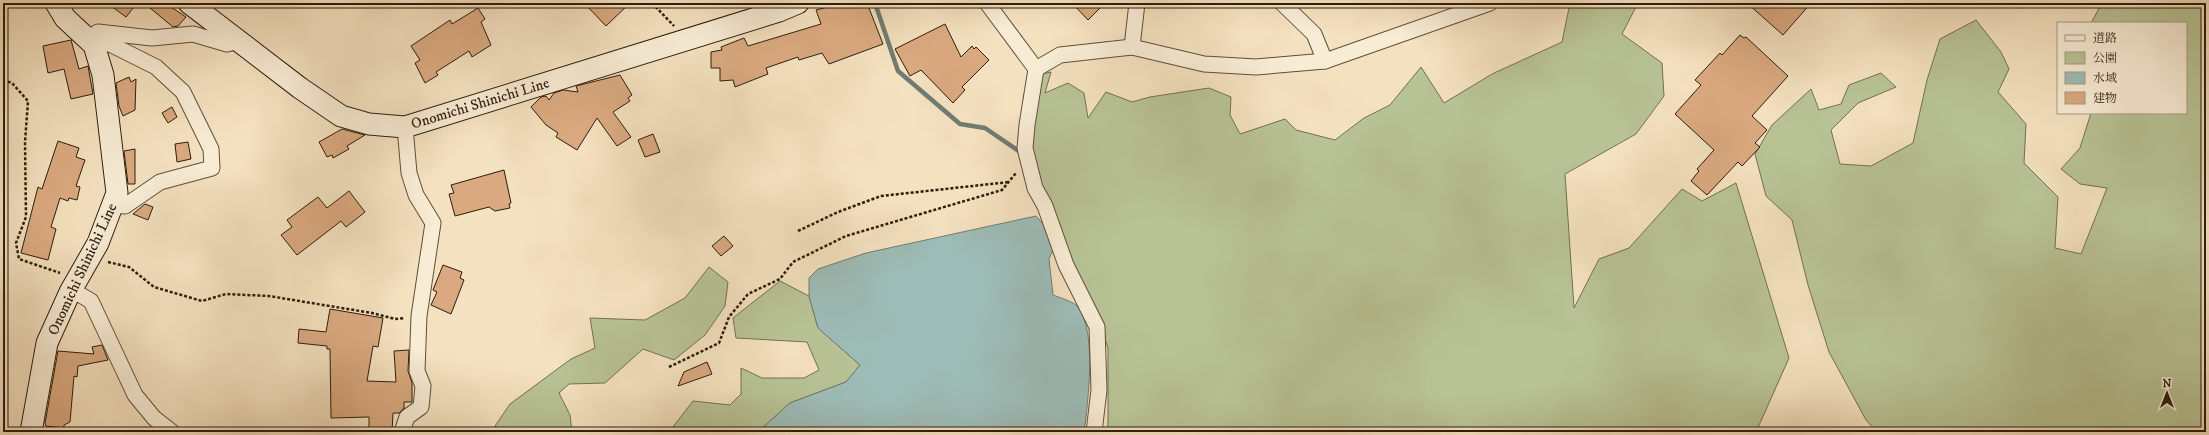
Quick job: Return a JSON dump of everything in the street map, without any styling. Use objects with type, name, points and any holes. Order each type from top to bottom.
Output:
[{"type":"main road","name":"Onomichi Shinichi Line","points":[[31,432],[48,343],[74,286],[98,243],[117,193],[103,75],[94,45],[65,18],[56,3]]},
{"type":"main road","name":"Onomichi Shinichi Line","points":[[189,3],[300,88],[341,116],[369,124],[405,127],[779,11],[798,3]]},
{"type":"street","points":[[987,3],[1036,69],[1025,148],[1035,188],[1046,206],[1066,265],[1097,327],[1098,390],[1094,432]]},
{"type":"street","points":[[1132,47],[1136,3]]},
{"type":"street","points":[[1282,3],[1314,34],[1325,61]]},
{"type":"street","points":[[1036,69],[1060,55],[1132,47],[1204,64],[1248,67],[1325,61],[1490,3]]},
{"type":"street","points":[[88,39],[98,32],[152,38],[193,34],[227,44],[239,41]]},
{"type":"street","points":[[88,39],[112,45],[156,67],[183,92],[211,149],[212,168],[160,182],[125,206],[112,205]]},
{"type":"street","points":[[402,432],[407,417],[421,407],[422,386],[417,371],[419,316],[433,223],[416,195],[409,173],[405,127]]},
{"type":"street","points":[[74,286],[79,294],[91,300],[135,395],[154,418],[172,432]]},
{"type":"path","points":[[652,3],[687,39]]},
{"type":"path","points":[[3,80],[12,83],[28,100],[25,142],[26,217],[16,243],[19,259],[74,286]]},
{"type":"path","points":[[669,367],[719,343],[729,317],[748,294],[780,280],[793,262],[846,236],[1002,190],[1028,157]]},
{"type":"path","points":[[798,231],[838,212],[880,196],[1009,182]]},
{"type":"path","points":[[90,257],[129,267],[154,287],[202,301],[226,294],[269,296],[372,313],[395,319],[419,316]]},
{"type":"green space","points":[[1570,3],[1638,3],[1622,34],[1662,63],[1664,96],[1636,134],[1565,174],[1574,308],[1599,259],[1629,248],[1682,189],[1702,201],[1736,183],[1789,358],[1756,432],[1106,432],[1108,424],[1108,348],[1090,297],[1061,242],[1036,178],[1031,144],[1034,117],[1023,98],[1029,77],[1051,72],[1045,93],[1068,83],[1084,93],[1088,118],[1106,92],[1132,102],[1150,97],[1209,88],[1231,97],[1230,115],[1240,134],[1285,119],[1296,130],[1335,140],[1364,118],[1390,105],[1421,67],[1444,103],[1492,74],[1562,42]]},
{"type":"green space","points":[[2102,3],[2206,3],[2206,432],[1877,432],[1866,420],[1829,352],[1808,285],[1792,220],[1766,196],[1755,154],[1772,125],[1811,89],[1819,110],[1841,104],[1849,85],[1881,73],[1896,87],[1858,103],[1831,130],[1840,164],[1871,166],[1913,143],[1927,80],[1940,39],[1976,20],[2001,52],[2009,69],[1998,92],[2026,124],[2024,163],[2058,197],[2055,248],[2081,254],[2107,188],[2080,184],[2061,169],[2080,148],[2091,114],[2187,114],[2187,22],[2092,22]]},
{"type":"green space","points":[[709,267],[728,282],[725,306],[705,335],[674,360],[643,349],[605,383],[569,384],[559,393],[570,415],[572,432],[491,432],[510,404],[571,359],[595,348],[590,318],[645,320],[685,298]]},
{"type":"green space","points":[[780,281],[809,296],[818,328],[860,365],[846,382],[790,403],[758,432],[669,432],[693,401],[730,405],[741,394],[741,368],[762,378],[804,378],[819,370],[807,342],[736,338],[733,318]]},
{"type":"water","points":[[1036,216],[1057,240],[1049,259],[1053,295],[1070,301],[1078,307],[1084,318],[1088,332],[1090,367],[1084,432],[758,432],[790,403],[846,382],[860,365],[818,328],[809,296],[809,278],[818,269],[866,253]]},
{"type":"building","points":[[107,3],[137,3],[126,17]]},
{"type":"building","points":[[144,3],[165,3],[186,17],[178,26],[173,27]]},
{"type":"building","points":[[584,3],[630,3],[606,26]]},
{"type":"building","points":[[827,3],[867,3],[883,44],[829,64],[822,53],[799,60],[798,57],[766,68],[768,74],[735,87],[733,80],[720,81],[720,68],[711,68],[711,52],[722,50],[721,47],[744,38],[748,46],[821,24],[816,10],[828,7]]},
{"type":"building","points":[[1072,3],[1105,3],[1088,20]]},
{"type":"building","points":[[1747,3],[1811,3],[1783,35]]},
{"type":"building","points":[[478,8],[485,19],[481,22],[491,45],[472,57],[469,51],[436,72],[438,75],[425,83],[415,63],[420,60],[411,46],[450,20],[452,24]]},
{"type":"building","points":[[945,24],[961,57],[972,46],[974,49],[976,47],[989,60],[962,87],[965,90],[953,103],[921,70],[910,76],[895,49]]},
{"type":"building","points":[[1740,35],[1744,38],[1746,37],[1788,76],[1752,116],[1767,130],[1755,143],[1760,147],[1742,166],[1738,162],[1707,195],[1691,181],[1699,171],[1697,169],[1714,150],[1675,114],[1701,85],[1695,80],[1720,53],[1722,55]]},
{"type":"building","points":[[71,40],[79,69],[88,66],[93,94],[71,99],[64,69],[48,73],[43,46]]},
{"type":"building","points":[[620,75],[632,95],[628,98],[630,101],[613,112],[631,137],[617,146],[597,118],[577,150],[556,137],[558,133],[546,125],[531,107],[541,97],[546,96],[549,100],[554,93],[563,90],[578,92],[576,86]]},
{"type":"building","points":[[129,77],[131,82],[136,79],[135,110],[123,116],[119,106],[116,83]]},
{"type":"building","points":[[172,107],[177,117],[168,123],[162,113]]},
{"type":"building","points":[[342,129],[365,135],[347,146],[349,149],[333,158],[332,155],[327,157],[319,142]]},
{"type":"building","points":[[653,134],[660,152],[645,157],[638,140]]},
{"type":"building","points":[[58,141],[79,148],[76,157],[85,160],[76,186],[80,187],[77,200],[69,198],[68,201],[60,198],[51,227],[56,229],[48,260],[21,253],[38,187],[42,189]]},
{"type":"building","points":[[188,142],[191,159],[177,162],[175,144]]},
{"type":"building","points":[[135,149],[135,184],[128,184],[124,151]]},
{"type":"building","points":[[504,170],[511,203],[509,204],[510,208],[495,211],[489,207],[455,216],[449,194],[454,193],[451,185]]},
{"type":"building","points":[[349,191],[365,212],[346,227],[341,221],[297,255],[281,235],[292,227],[287,220],[318,197],[327,208]]},
{"type":"building","points":[[145,204],[153,207],[148,220],[133,214]]},
{"type":"building","points":[[724,236],[733,246],[721,256],[712,246]]},
{"type":"building","points":[[443,265],[462,272],[460,278],[464,280],[451,314],[431,305],[437,292],[433,290]]},
{"type":"building","points":[[330,309],[383,318],[378,347],[373,346],[367,381],[396,382],[394,351],[409,350],[408,371],[412,383],[412,402],[404,402],[404,408],[399,413],[393,413],[392,432],[369,432],[369,417],[331,418],[330,349],[327,349],[327,346],[298,343],[299,329],[326,332]]},
{"type":"building","points":[[102,345],[108,360],[78,366],[77,377],[74,376],[70,422],[64,425],[64,428],[46,426],[45,423],[58,351],[94,354],[92,347]]},
{"type":"building","points":[[707,362],[712,374],[678,386],[684,372]]},
{"type":"waterway","points":[[875,3],[898,71],[960,124],[985,128],[1023,154]]}]
